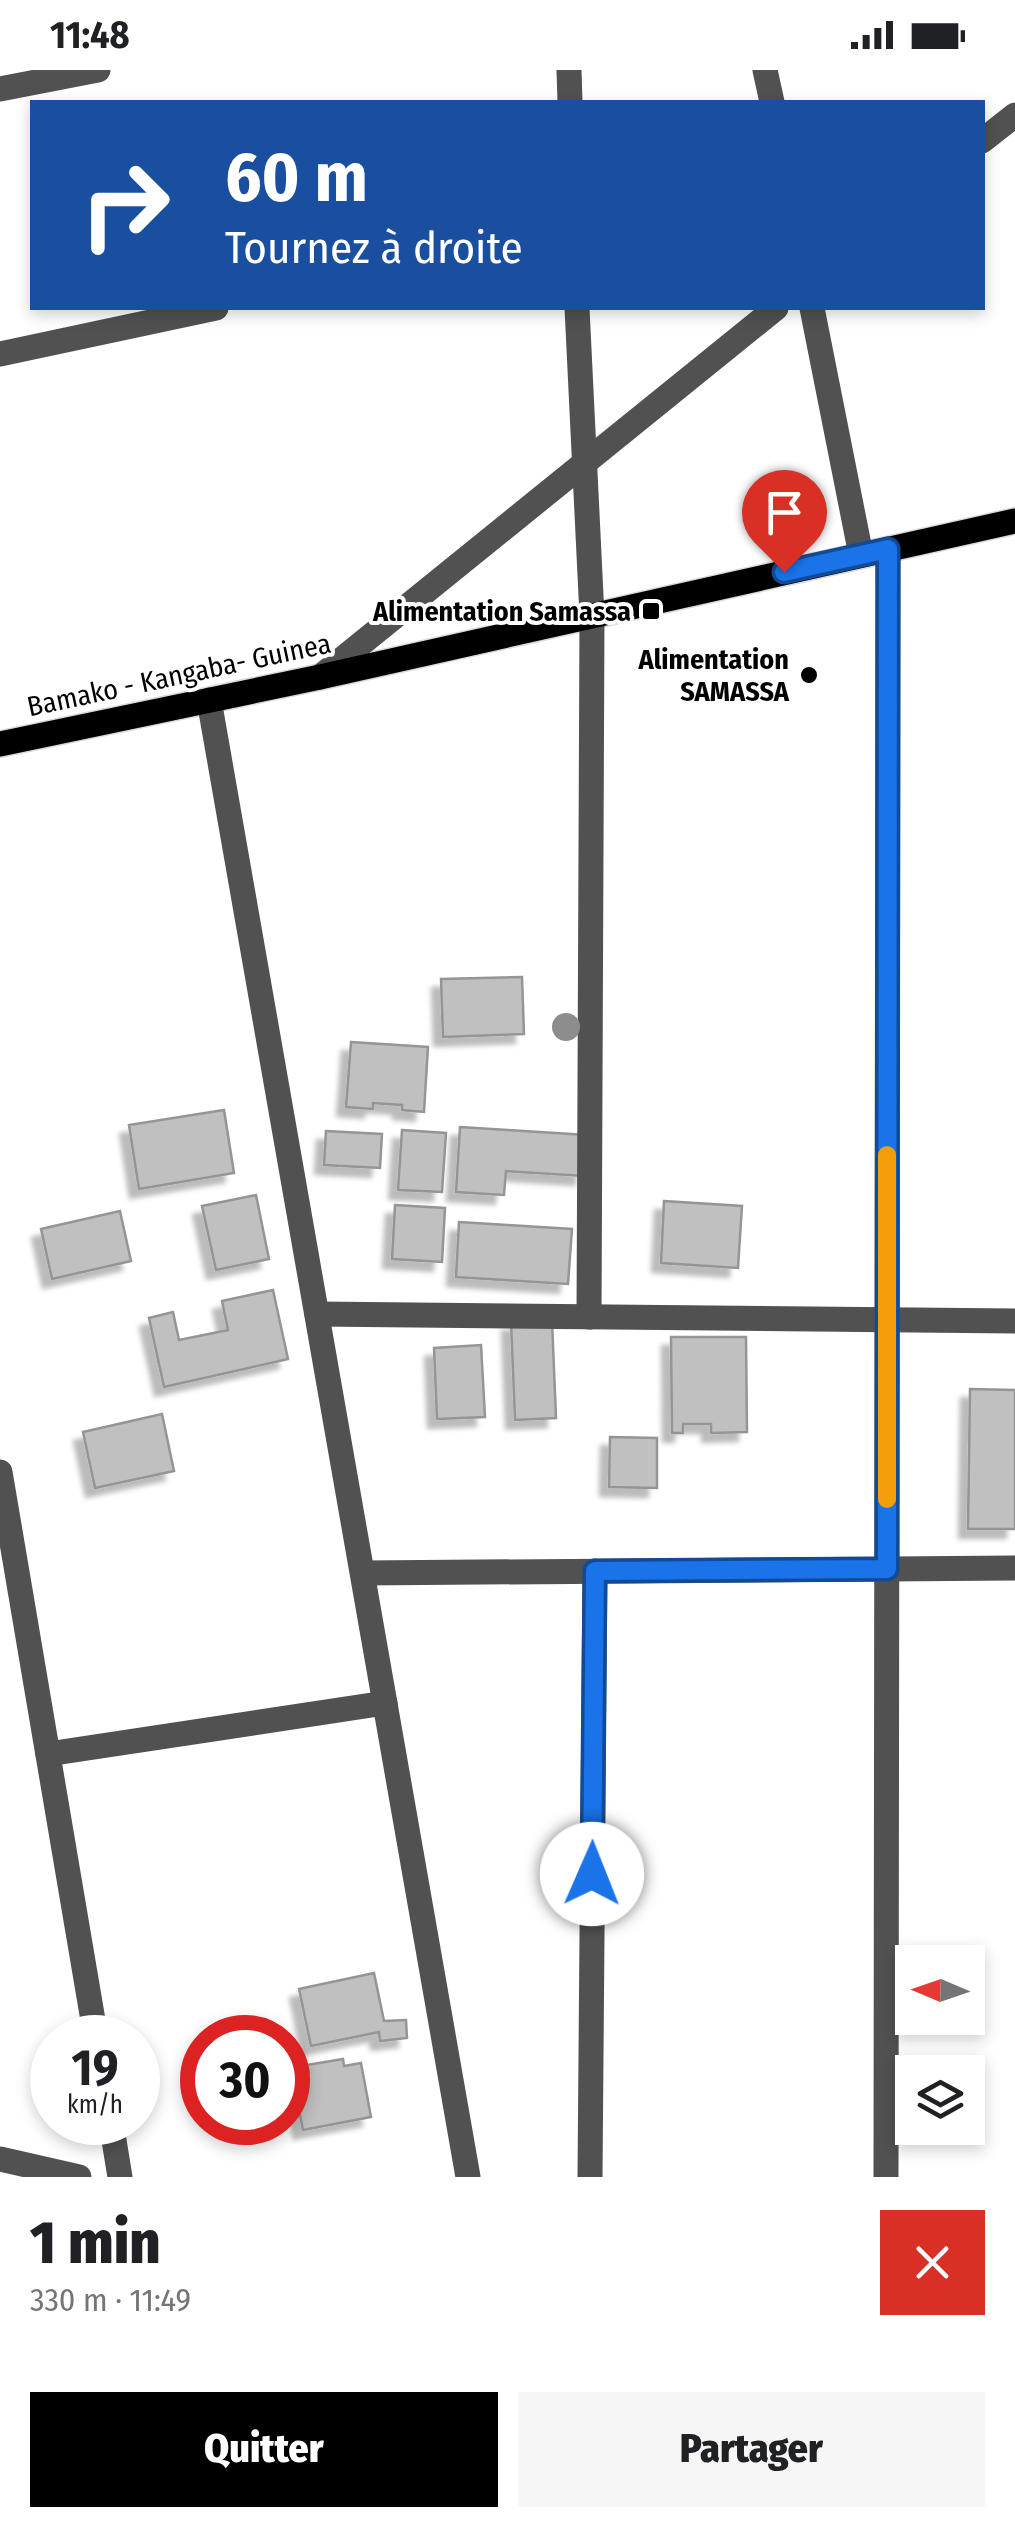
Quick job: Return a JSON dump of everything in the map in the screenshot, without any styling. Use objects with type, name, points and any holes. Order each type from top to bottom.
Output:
[{"type":"main road","name":"Bamako - Kangaba- Guinea","points":[[0,744],[320,677],[1015,521]]},
{"type":"street","points":[[0,90],[98,70]]},
{"type":"street","points":[[569,70],[570,100]]},
{"type":"street","points":[[766,70],[772,100]]},
{"type":"street","points":[[985,139],[1015,115]]},
{"type":"street","points":[[0,354],[207,310]]},
{"type":"street","points":[[577,310],[592,616],[589,1317]]},
{"type":"street","points":[[320,677],[774,310]]},
{"type":"street","points":[[812,310],[861,555]]},
{"type":"street","points":[[886,2177],[888,549]]},
{"type":"street","points":[[210,700],[468,2177]]},
{"type":"street","points":[[317,1314],[1015,1322]]},
{"type":"street","points":[[0,1472],[92,2015]]},
{"type":"street","points":[[363,1573],[1015,1568]]},
{"type":"street","points":[[590,2177],[595,1571]]},
{"type":"street","points":[[48,1754],[385,1703]]},
{"type":"street","points":[[114,2145],[120,2177]]},
{"type":"street","points":[[15,2167],[79,2177]]},
{"type":"building","points":[[522,977],[524,1034],[443,1037],[441,979]]},
{"type":"building","points":[[351,1042],[428,1047],[424,1112],[402,1110],[402,1105],[373,1103],[373,1109],[346,1107]]},
{"type":"building","points":[[224,1110],[234,1173],[139,1189],[129,1125]]},
{"type":"building","points":[[460,1127],[586,1135],[584,1176],[506,1171],[504,1195],[456,1192]]},
{"type":"building","points":[[402,1130],[446,1133],[442,1192],[398,1190]]},
{"type":"building","points":[[326,1131],[382,1134],[380,1168],[324,1165]]},
{"type":"building","points":[[256,1195],[269,1259],[216,1270],[202,1206]]},
{"type":"building","points":[[664,1201],[742,1206],[738,1268],[661,1263]]},
{"type":"building","points":[[395,1205],[445,1208],[442,1262],[392,1259]]},
{"type":"building","points":[[120,1211],[131,1261],[52,1279],[41,1229]]},
{"type":"building","points":[[459,1222],[572,1229],[568,1284],[456,1277]]},
{"type":"building","points":[[273,1290],[288,1359],[164,1387],[149,1318],[173,1312],[179,1340],[228,1330],[222,1301]]},
{"type":"building","points":[[552,1320],[556,1418],[515,1420],[511,1322]]},
{"type":"building","points":[[671,1337],[746,1337],[747,1432],[711,1433],[711,1424],[683,1424],[683,1433],[672,1433]]},
{"type":"building","points":[[481,1345],[485,1417],[437,1419],[434,1348]]},
{"type":"building","points":[[970,1389],[1015,1390],[1015,1529],[968,1529]]},
{"type":"building","points":[[162,1414],[174,1471],[95,1488],[83,1432]]},
{"type":"building","points":[[610,1437],[657,1438],[657,1488],[609,1487]]},
{"type":"building","points":[[374,1973],[384,2021],[406,2020],[407,2038],[380,2041],[379,2032],[311,2046],[310,2015],[304,2015],[299,1989]]},
{"type":"building","points":[[343,2059],[344,2066],[361,2063],[371,2117],[310,2129],[310,2064]]},
{"type":"slow traffic","points":[[887,1155],[887,1499]]},
{"type":"place","name":"Alimentation Samassa","points":[[651,611]]},
{"type":"place","name":"Alimentation SAMASSA","points":[[809,675]]},
{"type":"route","points":[[592,1874],[595,1571],[887,1569],[888,549],[784,572]]}]
